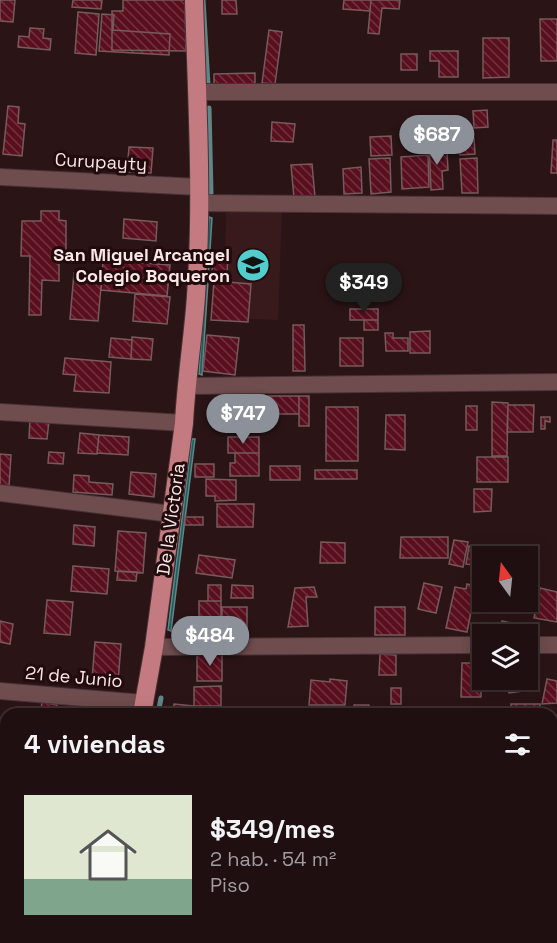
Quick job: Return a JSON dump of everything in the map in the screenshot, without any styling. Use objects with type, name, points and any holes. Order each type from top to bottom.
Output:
[{"type":"main road","name":"De la Victoria","points":[[143,708],[154,647],[184,423],[196,296],[199,195],[194,0]]},
{"type":"street","points":[[197,92],[557,92]]},
{"type":"street","name":"Curupayty","points":[[0,177],[199,195],[557,206]]},
{"type":"street","points":[[186,386],[557,382]]},
{"type":"street","points":[[0,412],[184,423]]},
{"type":"street","points":[[0,493],[172,514]]},
{"type":"street","points":[[154,647],[472,645]]},
{"type":"street","points":[[538,645],[557,645]]},
{"type":"street","name":"21 de Junio","points":[[0,691],[143,708]]},
{"type":"shaded area","name":"San Miguel Arcangel Colegio Boqueron","points":[[226,210],[282,211],[278,320],[224,318]]},
{"type":"water","points":[[209,217],[212,218],[202,375],[199,374]]},
{"type":"water","points":[[192,439],[195,439],[171,631],[168,630]]},
{"type":"building","points":[[0,0],[15,0],[13,22],[0,21]]},
{"type":"building","points":[[73,0],[102,0],[101,9],[72,7]]},
{"type":"building","points":[[123,0],[185,0],[186,51],[112,50],[112,11],[123,11]]},
{"type":"building","points":[[222,0],[236,0],[237,14],[222,14]]},
{"type":"building","points":[[344,0],[371,0],[370,11],[343,9]]},
{"type":"building","points":[[371,0],[400,0],[399,9],[382,8],[379,34],[368,33]]},
{"type":"building","points":[[78,12],[99,14],[96,55],[75,53]]},
{"type":"building","points":[[102,14],[114,15],[113,30],[170,34],[169,55],[99,51]]},
{"type":"building","points":[[540,19],[557,19],[557,61],[541,61]]},
{"type":"building","points":[[30,28],[44,29],[43,38],[51,39],[50,50],[18,47],[19,36],[29,37]]},
{"type":"building","points":[[269,30],[282,32],[275,84],[262,83]]},
{"type":"building","points":[[483,38],[509,38],[509,77],[483,78]]},
{"type":"building","points":[[430,51],[458,51],[458,77],[439,77],[439,61],[430,61]]},
{"type":"building","points":[[401,54],[417,54],[417,70],[401,70]]},
{"type":"building","points":[[255,73],[255,84],[214,85],[214,74]]},
{"type":"building","points":[[8,106],[19,107],[18,123],[25,124],[22,156],[3,154]]},
{"type":"building","points":[[487,110],[488,127],[474,128],[473,111]]},
{"type":"building","points":[[272,122],[295,124],[293,142],[271,141]]},
{"type":"building","points":[[391,136],[392,155],[371,156],[370,137]]},
{"type":"building","points":[[474,138],[475,154],[460,155],[459,139]]},
{"type":"building","points":[[553,140],[557,140],[557,173],[551,173]]},
{"type":"building","points":[[429,141],[438,141],[438,152],[447,152],[448,170],[442,171],[443,189],[431,190]]},
{"type":"building","points":[[129,147],[153,148],[151,173],[127,172]]},
{"type":"building","points":[[428,155],[429,187],[402,189],[401,157]]},
{"type":"building","points":[[390,158],[391,192],[371,194],[369,159]]},
{"type":"building","points":[[477,158],[478,193],[462,193],[460,159]]},
{"type":"building","points":[[312,164],[315,197],[294,198],[291,165]]},
{"type":"building","points":[[361,167],[362,193],[344,194],[343,169]]},
{"type":"building","points":[[41,211],[59,211],[59,220],[66,221],[66,257],[59,257],[59,281],[42,280],[41,315],[29,315],[30,256],[21,256],[22,221],[41,221]]},
{"type":"building","points":[[124,219],[157,222],[156,241],[123,238]]},
{"type":"building","points":[[213,257],[228,258],[227,273],[212,271]]},
{"type":"building","points":[[103,260],[170,265],[167,296],[101,290]]},
{"type":"building","points":[[74,273],[102,275],[98,321],[70,319]]},
{"type":"building","points":[[214,281],[251,284],[248,322],[211,320]]},
{"type":"building","points":[[135,294],[170,297],[167,324],[133,321]]},
{"type":"building","points":[[350,309],[378,309],[378,320],[350,320]]},
{"type":"building","points":[[364,320],[378,320],[378,330],[364,330]]},
{"type":"building","points":[[293,325],[304,325],[305,371],[293,371]]},
{"type":"building","points":[[430,331],[430,353],[410,353],[410,332]]},
{"type":"building","points":[[385,333],[393,333],[393,338],[408,338],[408,351],[386,351]]},
{"type":"building","points":[[207,335],[239,338],[235,375],[203,371]]},
{"type":"building","points":[[132,337],[153,339],[151,360],[131,359]]},
{"type":"building","points":[[111,338],[132,340],[131,359],[109,357]]},
{"type":"building","points":[[340,338],[363,338],[363,366],[340,366]]},
{"type":"building","points":[[65,358],[111,362],[109,393],[74,391],[76,375],[63,374]]},
{"type":"building","points":[[268,396],[299,396],[299,414],[268,414]]},
{"type":"building","points":[[299,396],[309,396],[309,426],[299,426]]},
{"type":"building","points":[[492,402],[508,403],[507,456],[492,456]]},
{"type":"building","points":[[508,405],[534,405],[533,432],[507,432]]},
{"type":"building","points":[[466,406],[477,406],[477,430],[466,430]]},
{"type":"building","points":[[326,407],[358,407],[358,461],[326,461]]},
{"type":"building","points":[[386,415],[405,415],[405,450],[385,449]]},
{"type":"building","points":[[541,417],[550,417],[550,422],[545,421],[545,429],[541,429]]},
{"type":"building","points":[[30,419],[49,421],[47,439],[29,438]]},
{"type":"building","points":[[80,433],[99,435],[97,454],[78,453]]},
{"type":"building","points":[[99,435],[129,437],[128,455],[97,453]]},
{"type":"building","points":[[228,437],[259,437],[259,453],[228,453]]},
{"type":"building","points":[[49,452],[64,453],[63,464],[48,463]]},
{"type":"building","points":[[235,453],[259,453],[259,476],[230,476],[230,463],[235,463]]},
{"type":"building","points":[[0,454],[11,455],[9,487],[0,487]]},
{"type":"building","points":[[477,457],[508,457],[508,482],[477,482]]},
{"type":"building","points":[[195,464],[214,464],[214,477],[195,477]]},
{"type":"building","points":[[270,466],[300,466],[300,480],[270,480]]},
{"type":"building","points":[[315,470],[357,470],[357,479],[315,479]]},
{"type":"building","points":[[131,472],[156,474],[154,497],[129,494]]},
{"type":"building","points":[[74,475],[89,476],[89,482],[113,484],[112,495],[73,492]]},
{"type":"building","points":[[206,479],[236,480],[236,500],[215,501],[215,496],[206,496]]},
{"type":"building","points":[[474,489],[492,489],[491,511],[474,512]]},
{"type":"building","points":[[217,504],[254,504],[253,527],[217,527]]},
{"type":"building","points":[[185,517],[203,517],[203,525],[185,525]]},
{"type":"building","points":[[74,525],[95,527],[94,546],[73,544]]},
{"type":"building","points":[[118,531],[146,533],[143,573],[115,571]]},
{"type":"building","points":[[401,537],[448,537],[448,558],[400,558]]},
{"type":"building","points":[[454,540],[468,542],[463,567],[449,564]]},
{"type":"building","points":[[321,542],[345,543],[345,563],[320,563]]},
{"type":"building","points":[[469,546],[472,546],[472,565],[466,564]]},
{"type":"building","points":[[199,555],[235,560],[232,578],[196,573]]},
{"type":"building","points":[[73,566],[109,569],[107,594],[71,591]]},
{"type":"building","points":[[118,571],[137,572],[136,581],[117,580]]},
{"type":"building","points":[[424,583],[442,587],[436,613],[418,609]]},
{"type":"building","points":[[467,584],[472,585],[472,606],[467,632],[446,628],[455,587],[466,589]]},
{"type":"building","points":[[208,585],[221,585],[221,601],[208,601]]},
{"type":"building","points":[[232,585],[253,586],[253,598],[231,598]]},
{"type":"building","points":[[314,587],[317,597],[306,597],[308,626],[288,627],[295,588]]},
{"type":"building","points":[[540,588],[557,592],[557,622],[534,618],[535,612],[538,612]]},
{"type":"building","points":[[47,600],[73,602],[70,635],[44,633]]},
{"type":"building","points":[[199,601],[221,601],[221,628],[199,628]]},
{"type":"building","points":[[222,607],[247,607],[247,633],[222,633]]},
{"type":"building","points":[[375,607],[405,607],[405,635],[375,635]]},
{"type":"building","points":[[0,621],[13,624],[10,644],[0,642]]},
{"type":"building","points":[[95,642],[121,644],[118,682],[92,680]]},
{"type":"building","points":[[197,653],[222,653],[222,681],[197,681]]},
{"type":"building","points":[[380,654],[396,655],[396,675],[379,675]]},
{"type":"building","points":[[462,663],[472,663],[472,690],[481,690],[481,697],[461,697]]},
{"type":"building","points":[[330,679],[347,681],[345,705],[309,705],[311,680],[330,682]]},
{"type":"building","points":[[547,679],[557,681],[557,703],[542,704]]},
{"type":"building","points":[[221,686],[221,706],[194,706],[194,687]]},
{"type":"building","points":[[391,688],[401,688],[401,704],[391,704]]},
{"type":"building","points":[[509,690],[531,690],[509,693]]},
{"type":"building","points":[[42,702],[57,705],[56,708],[41,708]]},
{"type":"building","points":[[174,704],[193,706],[193,708],[173,708]]},
{"type":"building","points":[[511,704],[540,704],[540,708],[511,708]]},
{"type":"building","points":[[89,705],[122,707],[122,708],[89,708]]},
{"type":"building","points":[[354,705],[369,705],[369,708],[354,708]]},
{"type":"building","points":[[250,707],[274,707],[274,708]]},
{"type":"waterway","points":[[203,0],[208,85]]},
{"type":"waterway","points":[[209,108],[211,193]]},
{"type":"waterway","points":[[159,708],[161,698]]},
{"type":"place","name":"San Miguel Arcangel Colegio Boqueron","points":[[253,265]]}]
